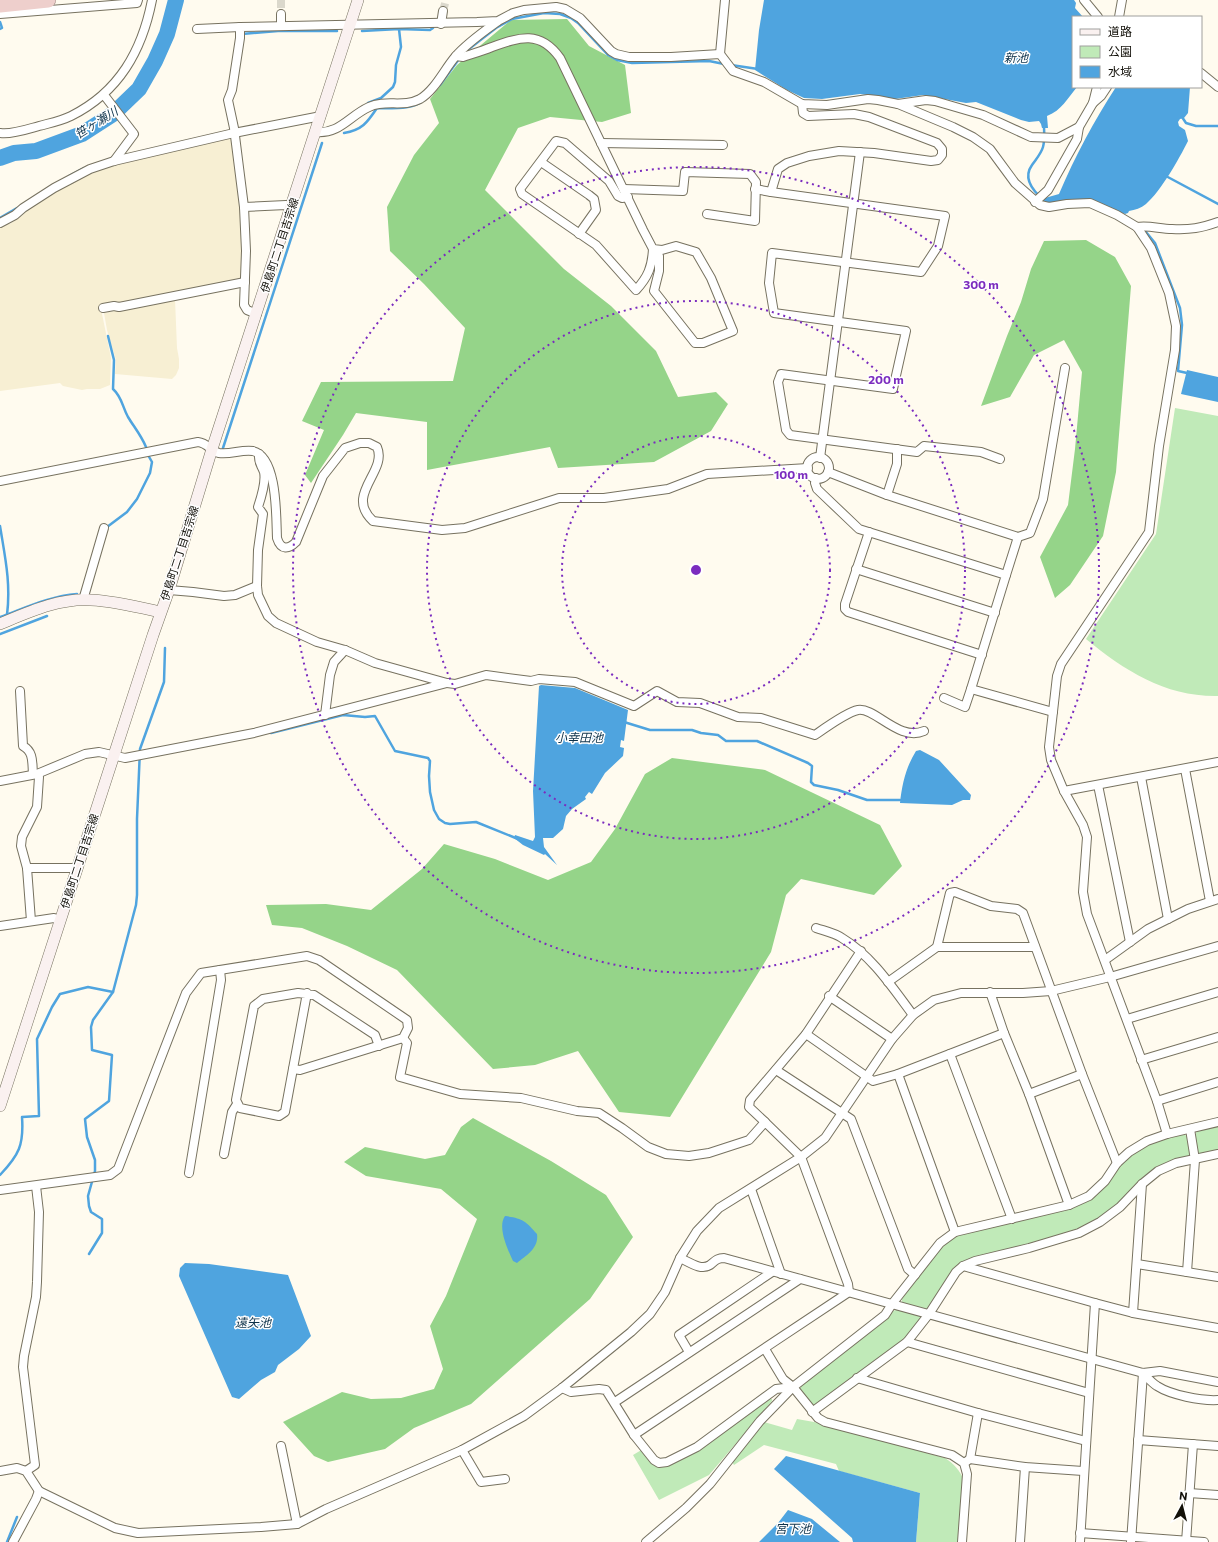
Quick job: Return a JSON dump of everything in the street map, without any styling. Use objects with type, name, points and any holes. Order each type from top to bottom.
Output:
[{"type":"highway","points":[[0,5],[48,0]]},
{"type":"street","points":[[0,14],[137,3],[138,0]]},
{"type":"street","points":[[0,133],[5,134],[29,129],[70,117],[106,97],[126,69],[142,39],[149,18],[152,0]]},
{"type":"street","name":"伊島町二丁目吉宗線","points":[[0,1106],[5,1079],[60,920],[160,612],[169,590],[212,449],[358,0]]},
{"type":"street","points":[[725,0],[720,54],[733,71],[764,82],[802,104],[827,105],[868,99],[878,100],[898,104],[973,137],[990,149],[1015,183],[1038,198],[1040,206],[1049,207],[1067,204],[1090,203],[1117,215],[1137,227],[1151,248],[1170,293],[1176,326],[1175,350],[1158,446],[1149,532],[1061,664],[1057,676],[1048,747],[1051,760],[1064,791],[1083,825],[1087,837],[1083,892],[1087,914],[1157,1101],[1167,1134]]},
{"type":"street","points":[[1084,0],[1097,16]]},
{"type":"street","points":[[1119,16],[1122,0]]},
{"type":"street","points":[[316,132],[330,132],[374,105],[408,104],[422,98],[430,91],[480,34],[498,21],[513,13],[524,10],[556,7],[565,9],[580,18],[611,51],[622,56],[671,57],[720,54]]},
{"type":"street","points":[[441,24],[443,12]]},
{"type":"street","points":[[281,14],[281,25]]},
{"type":"street","points":[[197,29],[240,31],[281,25],[441,24],[498,21]]},
{"type":"street","points":[[240,31],[232,90],[228,100],[244,207],[246,251],[244,305],[247,310],[257,314]]},
{"type":"street","points":[[459,57],[520,38],[538,39],[546,42],[554,49],[560,58],[653,249],[659,256],[659,271],[654,291],[695,343],[703,343],[733,331],[711,278],[696,252],[676,246],[662,250],[653,249]]},
{"type":"street","points":[[1202,74],[1218,88]]},
{"type":"street","points":[[1038,198],[1048,190],[1077,139],[1079,127],[1093,103],[1097,88]]},
{"type":"street","points":[[1093,103],[1101,96],[1106,88]]},
{"type":"street","points":[[106,97],[134,134],[114,161]]},
{"type":"street","points":[[898,104],[926,100],[935,101],[983,115],[1031,137],[1058,138],[1079,127]]},
{"type":"street","points":[[771,192],[778,169],[787,163],[809,156],[839,151],[860,152],[931,161],[938,160],[942,155],[942,149],[937,143],[869,117],[854,114],[808,116],[803,114],[802,104]]},
{"type":"street","points":[[0,223],[84,171],[114,161],[234,133],[321,116]]},
{"type":"street","points":[[653,249],[652,265],[636,290],[596,245],[522,194],[520,189],[556,141],[565,143],[609,181],[618,196],[622,198],[626,193],[683,191],[685,172],[750,174],[756,182],[755,221],[707,214]]},
{"type":"street","points":[[601,143],[723,145]]},
{"type":"street","points":[[820,458],[860,152]]},
{"type":"street","points":[[541,162],[594,199],[596,210],[579,234]]},
{"type":"street","points":[[755,189],[945,216],[938,246],[921,272],[772,253],[769,284],[774,313],[906,331],[893,389],[781,374],[778,382],[786,430],[790,435],[823,438],[917,452],[924,446],[981,452],[1000,459]]},
{"type":"street","points":[[244,207],[286,205],[291,207]]},
{"type":"street","points":[[1137,227],[1145,226],[1171,229],[1200,228],[1218,222]]},
{"type":"street","points":[[103,308],[114,306],[119,307],[245,282]]},
{"type":"street","points":[[828,472],[887,495],[1018,537],[1030,533],[1043,499],[1064,368]]},
{"type":"street","points":[[0,481],[198,442],[204,442],[219,453],[253,451],[259,454],[266,461],[271,474],[279,543],[287,548],[292,547],[296,542],[323,476],[345,448],[360,443],[368,443],[377,447],[380,453],[379,460],[364,495],[362,504],[367,516],[373,522],[442,530],[465,528],[559,498],[604,498],[668,489],[707,474],[808,468]]},
{"type":"street","points":[[887,495],[897,464],[897,449]]},
{"type":"street","points":[[259,454],[258,461],[264,473],[258,507],[263,514],[258,550],[258,595],[268,616],[276,623],[317,642],[345,650],[375,663],[447,683],[455,684],[486,675],[532,681],[539,679],[575,682],[634,706],[657,691],[677,702],[700,702],[738,717],[761,718],[815,735],[848,714],[859,710],[872,713],[896,729],[918,733],[924,731]]},
{"type":"street","points":[[820,458],[828,463],[828,472],[822,478],[816,478],[810,475],[808,468],[811,460],[820,458]]},
{"type":"street","points":[[816,478],[815,483],[817,489],[859,529],[1006,575]]},
{"type":"street","points":[[83,600],[104,528]]},
{"type":"street","points":[[869,532],[845,604],[845,609],[848,612],[982,655]]},
{"type":"street","points":[[944,698],[965,707],[1018,537]]},
{"type":"street","points":[[856,569],[995,613]]},
{"type":"street","points":[[169,590],[224,596],[257,586]]},
{"type":"street","points":[[0,624],[41,607],[68,601],[91,600],[126,604],[160,612]]},
{"type":"street","points":[[325,715],[330,675],[334,662],[345,650]]},
{"type":"street","points":[[0,781],[37,775],[85,754],[99,752],[125,758],[254,733],[447,683]]},
{"type":"street","points":[[971,689],[1052,712]]},
{"type":"street","points":[[20,691],[23,746],[29,750],[37,775],[38,807],[22,837],[21,846],[27,868],[31,921]]},
{"type":"street","points":[[1064,791],[1218,762]]},
{"type":"street","points":[[1105,960],[1148,929],[1188,909],[1214,900],[1185,769]]},
{"type":"street","points":[[1141,777],[1168,919]]},
{"type":"street","points":[[1098,785],[1130,942]]},
{"type":"street","points":[[27,868],[77,868]]},
{"type":"street","points":[[937,947],[950,893],[956,892],[991,906],[1017,909],[1023,913],[1082,1074],[1117,1163]]},
{"type":"street","points":[[0,926],[54,918],[60,920]]},
{"type":"street","points":[[816,928],[841,937],[861,951],[913,1014]]},
{"type":"street","points":[[0,1471],[17,1468],[26,1471],[39,1491],[115,1528],[138,1533],[297,1524],[326,1509],[462,1450],[524,1416],[562,1388],[650,1314],[665,1292],[680,1258],[697,1231],[719,1208],[800,1157],[825,1138],[892,1039],[913,1014],[934,1000],[962,993],[1023,993],[1051,991],[1110,977],[1218,946]]},
{"type":"street","points":[[888,982],[937,947],[1035,947]]},
{"type":"street","points":[[849,1292],[848,1284],[800,1157],[749,1107],[750,1100],[806,1034],[829,996],[861,951]]},
{"type":"street","points":[[0,1190],[110,1175],[118,1169],[186,993],[201,973],[307,956],[319,960],[407,1020],[408,1028],[403,1038],[300,1070],[293,1069]]},
{"type":"street","points":[[189,1173],[222,980],[220,970]]},
{"type":"street","points":[[990,992],[1069,1205]]},
{"type":"street","points":[[1126,1019],[1218,992]]},
{"type":"street","points":[[307,993],[286,1112],[278,1116],[240,1108],[236,1100],[254,1006],[263,999],[298,993],[307,993],[314,995],[375,1035],[379,1046]]},
{"type":"street","points":[[829,996],[892,1039]]},
{"type":"street","points":[[806,1034],[872,1081],[898,1074],[1004,1033]]},
{"type":"street","points":[[1141,1060],[1218,1037]]},
{"type":"street","points":[[403,1038],[407,1042],[400,1077],[460,1094],[521,1098],[577,1111],[599,1113],[648,1147],[666,1154],[689,1156],[709,1153],[749,1140],[765,1122]]},
{"type":"street","points":[[950,1054],[1012,1219]]},
{"type":"street","points":[[776,1070],[851,1119],[908,1269],[915,1275]]},
{"type":"street","points":[[898,1074],[955,1232]]},
{"type":"street","points":[[1028,1094],[1082,1074]]},
{"type":"street","points":[[1157,1101],[1218,1082]]},
{"type":"street","points":[[224,1154],[232,1112],[237,1104]]},
{"type":"street","points":[[646,1542],[686,1508],[710,1484],[760,1421],[793,1387],[885,1315],[940,1243],[955,1232],[1069,1205],[1089,1196],[1105,1181],[1117,1163],[1129,1152],[1147,1141],[1167,1134],[1218,1122]]},
{"type":"street","points":[[1187,1272],[1194,1160],[1190,1129]]},
{"type":"street","points":[[812,1412],[906,1342],[929,1314],[956,1272],[963,1266],[975,1261],[1029,1248],[1079,1233],[1100,1222],[1120,1207],[1158,1170],[1176,1163],[1218,1154]]},
{"type":"street","points":[[1133,1314],[1142,1184]]},
{"type":"street","points":[[26,1471],[34,1465],[23,1367],[36,1297],[38,1212],[36,1186]]},
{"type":"street","points":[[751,1188],[781,1274]]},
{"type":"street","points":[[680,1258],[702,1268],[708,1266],[718,1258],[724,1258],[1091,1360],[1143,1373],[1160,1371],[1218,1382]]},
{"type":"street","points":[[1137,1264],[1218,1277]]},
{"type":"street","points":[[963,1266],[1133,1314],[1218,1328]]},
{"type":"street","points":[[689,1352],[679,1335],[772,1272]]},
{"type":"street","points":[[615,1402],[800,1279]]},
{"type":"street","points":[[634,1434],[849,1292]]},
{"type":"street","points":[[1095,1303],[1080,1538],[1204,1542]]},
{"type":"street","points":[[906,1342],[1089,1393]]},
{"type":"street","points":[[765,1348],[783,1379],[793,1387],[812,1412],[825,1422],[952,1455],[967,1461],[1084,1471]]},
{"type":"street","points":[[1143,1373],[1157,1386],[1175,1393],[1194,1399],[1218,1400]]},
{"type":"street","points":[[1131,1540],[1143,1373]]},
{"type":"street","points":[[857,1378],[978,1413],[1086,1441]]},
{"type":"street","points":[[562,1388],[571,1392],[599,1388],[606,1390],[634,1434],[654,1460],[659,1463],[667,1462],[697,1447],[776,1389],[793,1387]]},
{"type":"street","points":[[962,1542],[967,1461],[978,1413]]},
{"type":"street","points":[[1138,1440],[1218,1446]]},
{"type":"street","points":[[1186,1541],[1193,1444]]},
{"type":"street","points":[[281,1446],[297,1524]]},
{"type":"street","points":[[462,1450],[481,1482],[505,1479]]},
{"type":"street","points":[[1020,1542],[1025,1467]]},
{"type":"street","points":[[13,1542],[39,1491]]},
{"type":"street","points":[[1189,1493],[1218,1495]]},
{"type":"shaded area","points":[[232,137],[243,229],[243,278],[117,304],[113,302],[100,304],[111,358],[110,385],[100,389],[82,390],[63,386],[60,383],[0,391],[0,227],[10,224],[23,215],[25,210],[85,174],[103,168]]},
{"type":"shaded area","points":[[175,299],[177,348],[179,359],[179,368],[176,375],[172,379],[115,374],[116,360],[107,330],[104,313]]},
{"type":"green space","points":[[567,19],[589,46],[625,65],[631,113],[602,122],[550,117],[518,128],[485,190],[564,269],[611,306],[656,351],[678,397],[716,392],[728,404],[711,431],[654,462],[558,468],[550,447],[427,470],[427,422],[356,413],[311,483],[305,475],[324,430],[302,421],[321,382],[453,381],[465,328],[424,284],[390,251],[387,207],[414,155],[439,123],[430,99],[457,65],[511,20]]},
{"type":"green space","points":[[1086,240],[1115,257],[1131,286],[1116,472],[1103,536],[1070,585],[1055,598],[1040,557],[1068,505],[1082,372],[1064,340],[1034,355],[1010,397],[981,406],[1021,302],[1031,269],[1044,241]]},
{"type":"green space","points":[[1175,408],[1218,416],[1218,696],[1181,692],[1147,680],[1116,662],[1086,639],[1156,534]]},
{"type":"green space","points":[[672,758],[765,770],[880,825],[902,866],[874,895],[801,879],[786,895],[771,952],[670,1117],[619,1112],[578,1051],[535,1065],[493,1069],[397,970],[347,946],[302,928],[272,925],[266,905],[326,904],[371,910],[422,869],[444,844],[495,859],[548,880],[591,862],[615,829],[645,774]]},
{"type":"green space","points":[[473,1118],[551,1161],[606,1195],[633,1237],[590,1299],[471,1404],[414,1428],[385,1449],[328,1462],[314,1456],[283,1422],[342,1392],[371,1399],[401,1398],[434,1389],[443,1369],[430,1326],[446,1296],[477,1219],[441,1189],[366,1176],[344,1162],[365,1147],[425,1159],[445,1155],[461,1127]]},
{"type":"green space","points":[[1218,1126],[1218,1151],[1203,1155],[1198,1154],[1195,1135],[1197,1131]]},
{"type":"green space","points":[[1183,1134],[1187,1136],[1191,1154],[1188,1159],[1157,1167],[1142,1178],[1119,1205],[1098,1220],[1078,1231],[974,1258],[926,1309],[902,1303],[902,1299],[941,1245],[956,1236],[1071,1207],[1131,1154],[1148,1143]]},
{"type":"green space","points":[[897,1310],[920,1316],[922,1320],[904,1341],[816,1405],[812,1405],[800,1389],[801,1386],[887,1317],[891,1311]]},
{"type":"green space","points":[[772,1399],[772,1401],[709,1475],[659,1500],[633,1455],[643,1449],[654,1464],[698,1450]]},
{"type":"green space","points":[[797,1419],[814,1422],[948,1460],[959,1470],[964,1481],[958,1542],[916,1542],[920,1493],[839,1471],[836,1464],[764,1445],[734,1465],[731,1460],[764,1422],[792,1430]]},
{"type":"water","name":"新池","points":[[764,0],[1074,0],[1076,3],[1075,8],[1082,16],[1072,16],[1072,88],[1076,88],[1057,111],[1047,116],[1048,128],[1042,128],[1039,121],[1029,122],[1021,120],[976,102],[966,103],[923,95],[895,99],[860,94],[822,99],[804,98],[787,90],[755,70]]},
{"type":"water","points":[[1115,88],[1190,88],[1188,113],[1178,122],[1179,126],[1185,130],[1188,141],[1180,157],[1158,191],[1146,204],[1125,214],[1090,200],[1073,199],[1043,204],[1045,198],[1059,194],[1085,139]]},
{"type":"water","points":[[1187,370],[1218,377],[1218,402],[1181,394]]},
{"type":"water","name":"小幸田池","points":[[539,686],[575,688],[628,710],[624,741],[621,740],[620,747],[624,748],[623,756],[605,773],[592,794],[589,792],[585,797],[586,799],[572,809],[566,816],[563,829],[553,838],[543,838],[544,847],[557,865],[545,854],[544,855],[523,845],[514,838],[515,835],[533,841],[535,837],[533,791]]},
{"type":"water","points":[[920,750],[939,760],[971,795],[970,800],[963,800],[952,805],[900,803],[903,782],[907,769],[916,751]]},
{"type":"water","points":[[505,1216],[523,1221],[537,1234],[536,1243],[532,1251],[517,1263],[513,1261],[504,1238],[502,1226]]},
{"type":"water","name":"遠矢池","points":[[185,1263],[209,1264],[288,1275],[311,1336],[299,1349],[278,1365],[275,1372],[261,1380],[239,1399],[232,1397],[179,1276],[180,1268]]},
{"type":"water","points":[[786,1456],[920,1493],[916,1542],[853,1542],[852,1538],[774,1469]]},
{"type":"water","name":"宮下池","points":[[788,1510],[812,1519],[840,1542],[759,1542],[778,1523]]},
{"type":"waterway","name":"笹ヶ瀬川","points":[[0,158],[14,153],[36,151],[82,134],[113,114],[139,89],[155,61],[167,34],[176,0]]},
{"type":"waterway","points":[[465,52],[496,28],[512,19],[544,13],[560,14],[571,18],[578,23],[608,55],[617,60],[632,63],[709,61],[724,64]]},
{"type":"waterway","points":[[0,22],[2,28],[0,29]]},
{"type":"waterway","points":[[362,31],[399,29],[430,30],[433,28]]},
{"type":"waterway","points":[[368,103],[381,98],[393,87],[395,82],[396,65],[401,47],[399,29]]},
{"type":"waterway","points":[[242,34],[278,31],[337,31]]},
{"type":"waterway","points":[[440,85],[459,59]]},
{"type":"waterway","points":[[731,65],[758,69]]},
{"type":"waterway","points":[[344,133],[350,132],[364,125],[377,108],[404,108],[420,103]]},
{"type":"waterway","points":[[1182,117],[1186,123],[1196,126],[1218,126]]},
{"type":"waterway","points":[[1044,125],[1043,147],[1029,170],[1028,175],[1034,190],[1041,198],[1047,201]]},
{"type":"waterway","points":[[223,448],[322,143]]},
{"type":"waterway","points":[[69,176],[84,168]]},
{"type":"waterway","points":[[1164,175],[1218,204]]},
{"type":"waterway","points":[[0,218],[17,208]]},
{"type":"waterway","points":[[1146,232],[1155,243],[1180,308],[1182,325],[1178,371],[1187,373]]},
{"type":"waterway","points":[[108,336],[114,360],[113,389],[120,398],[128,417],[146,447]]},
{"type":"waterway","points":[[107,527],[127,512],[137,499],[150,473],[152,462],[148,455]]},
{"type":"waterway","points":[[0,526],[8,581],[7,615]]},
{"type":"waterway","points":[[0,617],[57,597],[77,594]]},
{"type":"waterway","points":[[0,634],[47,616]]},
{"type":"waterway","points":[[89,1254],[102,1233],[102,1219],[91,1212],[89,1206],[88,1196],[95,1171],[95,1160],[87,1137],[85,1119],[109,1101],[112,1055],[92,1050],[91,1027],[93,1020],[113,992],[136,905],[137,819],[140,749],[164,682],[165,648]]},
{"type":"waterway","points":[[271,733],[343,715],[365,717],[375,716],[395,751],[428,758],[430,761],[430,792],[434,810],[439,819],[450,824],[476,822],[518,839]]},
{"type":"waterway","points":[[624,722],[650,730],[692,730],[701,733],[718,735],[726,741],[757,741],[812,766],[811,782],[814,785],[838,790],[867,800],[900,800]]},
{"type":"waterway","points":[[0,1175],[12,1161],[19,1149],[22,1135],[22,1117],[39,1116],[37,1039],[52,1007],[60,994],[88,987],[113,992]]},
{"type":"waterway","points":[[7,1542],[17,1517]]},
{"type":"tunnel","points":[[281,0],[281,14]]},
{"type":"tunnel","points":[[443,11],[446,0]]}]
